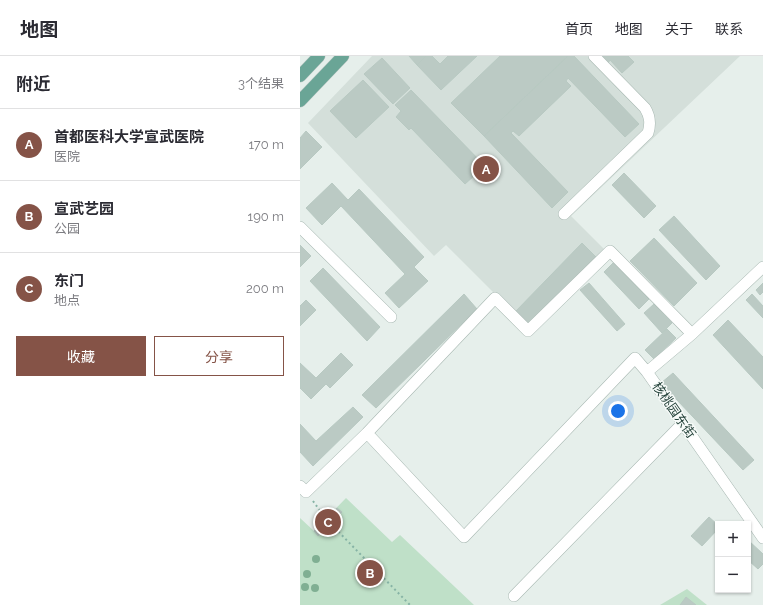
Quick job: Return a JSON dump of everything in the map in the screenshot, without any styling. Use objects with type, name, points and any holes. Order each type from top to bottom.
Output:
[{"type":"main road","points":[[300,76],[319,56]]},
{"type":"main road","points":[[300,101],[343,56]]},
{"type":"street","points":[[564,214],[648,133],[650,128],[649,117],[645,108],[594,56]]},
{"type":"street","points":[[300,227],[391,317]]},
{"type":"street","points":[[303,489],[367,433],[495,298],[528,331],[610,252],[692,334]]},
{"type":"street","name":"核桃园东街","points":[[763,267],[692,334],[647,372],[763,538]]},
{"type":"street","points":[[367,433],[464,537],[635,358],[647,372]]},
{"type":"street","points":[[514,596],[683,423]]},
{"type":"path","points":[[303,489],[326,519],[410,605]]},
{"type":"shaded area","points":[[372,56],[740,56],[571,216],[606,251],[529,328],[446,245],[434,256],[308,123]]},
{"type":"green space","points":[[346,498],[392,542],[400,535],[474,605],[300,605],[300,518],[314,531]]},
{"type":"green space","points":[[687,589],[707,605],[660,605]]},
{"type":"building","points":[[409,56],[426,56],[417,65]]},
{"type":"building","points":[[426,56],[432,56],[440,64],[448,56],[477,56],[441,90],[417,65]]},
{"type":"building","points":[[500,56],[568,56],[484,136],[451,103]]},
{"type":"building","points":[[568,56],[574,56],[639,124],[625,137],[568,78],[566,81],[571,86],[519,136],[513,131],[511,133],[568,192],[552,208],[484,136]]},
{"type":"building","points":[[601,56],[628,56],[634,62],[622,73],[610,60],[608,63]]},
{"type":"building","points":[[382,58],[410,88],[393,104],[364,74]]},
{"type":"building","points":[[363,80],[389,107],[356,138],[330,111]]},
{"type":"building","points":[[411,90],[485,166],[465,184],[411,128],[409,130],[396,117],[401,111],[395,105]]},
{"type":"building","points":[[306,131],[322,147],[300,169],[300,138]]},
{"type":"building","points":[[624,173],[656,206],[644,218],[612,185]]},
{"type":"building","points":[[332,183],[348,200],[359,189],[424,257],[414,267],[428,281],[399,308],[385,293],[405,274],[341,206],[322,225],[306,208]]},
{"type":"building","points":[[674,216],[720,266],[706,280],[659,230]]},
{"type":"building","points":[[654,238],[697,283],[674,306],[630,261]]},
{"type":"building","points":[[582,243],[596,257],[529,326],[515,312]]},
{"type":"building","points":[[300,245],[311,256],[300,267]]},
{"type":"building","points":[[614,262],[649,299],[639,309],[604,272]]},
{"type":"building","points":[[323,268],[380,327],[367,341],[310,281]]},
{"type":"building","points":[[589,283],[625,324],[617,331],[580,290]]},
{"type":"building","points":[[763,283],[763,292],[760,295],[756,290]]},
{"type":"building","points":[[464,294],[477,309],[376,408],[362,395]]},
{"type":"building","points":[[752,294],[763,306],[763,318],[746,300]]},
{"type":"building","points":[[306,300],[316,310],[300,326],[300,306]]},
{"type":"building","points":[[654,304],[672,323],[662,333],[644,313]]},
{"type":"building","points":[[728,320],[763,357],[763,389],[713,335]]},
{"type":"building","points":[[667,329],[676,338],[654,359],[645,350]]},
{"type":"building","points":[[341,353],[353,365],[330,388],[326,384],[311,399],[300,388],[300,363],[316,378]]},
{"type":"building","points":[[673,373],[754,460],[743,470],[661,383]]},
{"type":"building","points":[[353,407],[363,417],[313,466],[300,452],[300,424],[316,441]]},
{"type":"building","points":[[337,508],[342,512],[318,536],[314,531]]},
{"type":"building","points":[[709,517],[715,522],[715,532],[702,546],[691,536]]},
{"type":"building","points":[[751,543],[763,554],[763,564],[758,569],[751,563]]},
{"type":"building","points":[[686,597],[696,605],[680,605]]},
{"type":"place","name":"首都医科大学宣武医院","points":[[486,169]]},
{"type":"place","name":"东门","points":[[328,522]]},
{"type":"place","name":"宣武艺园","points":[[370,573]]}]
